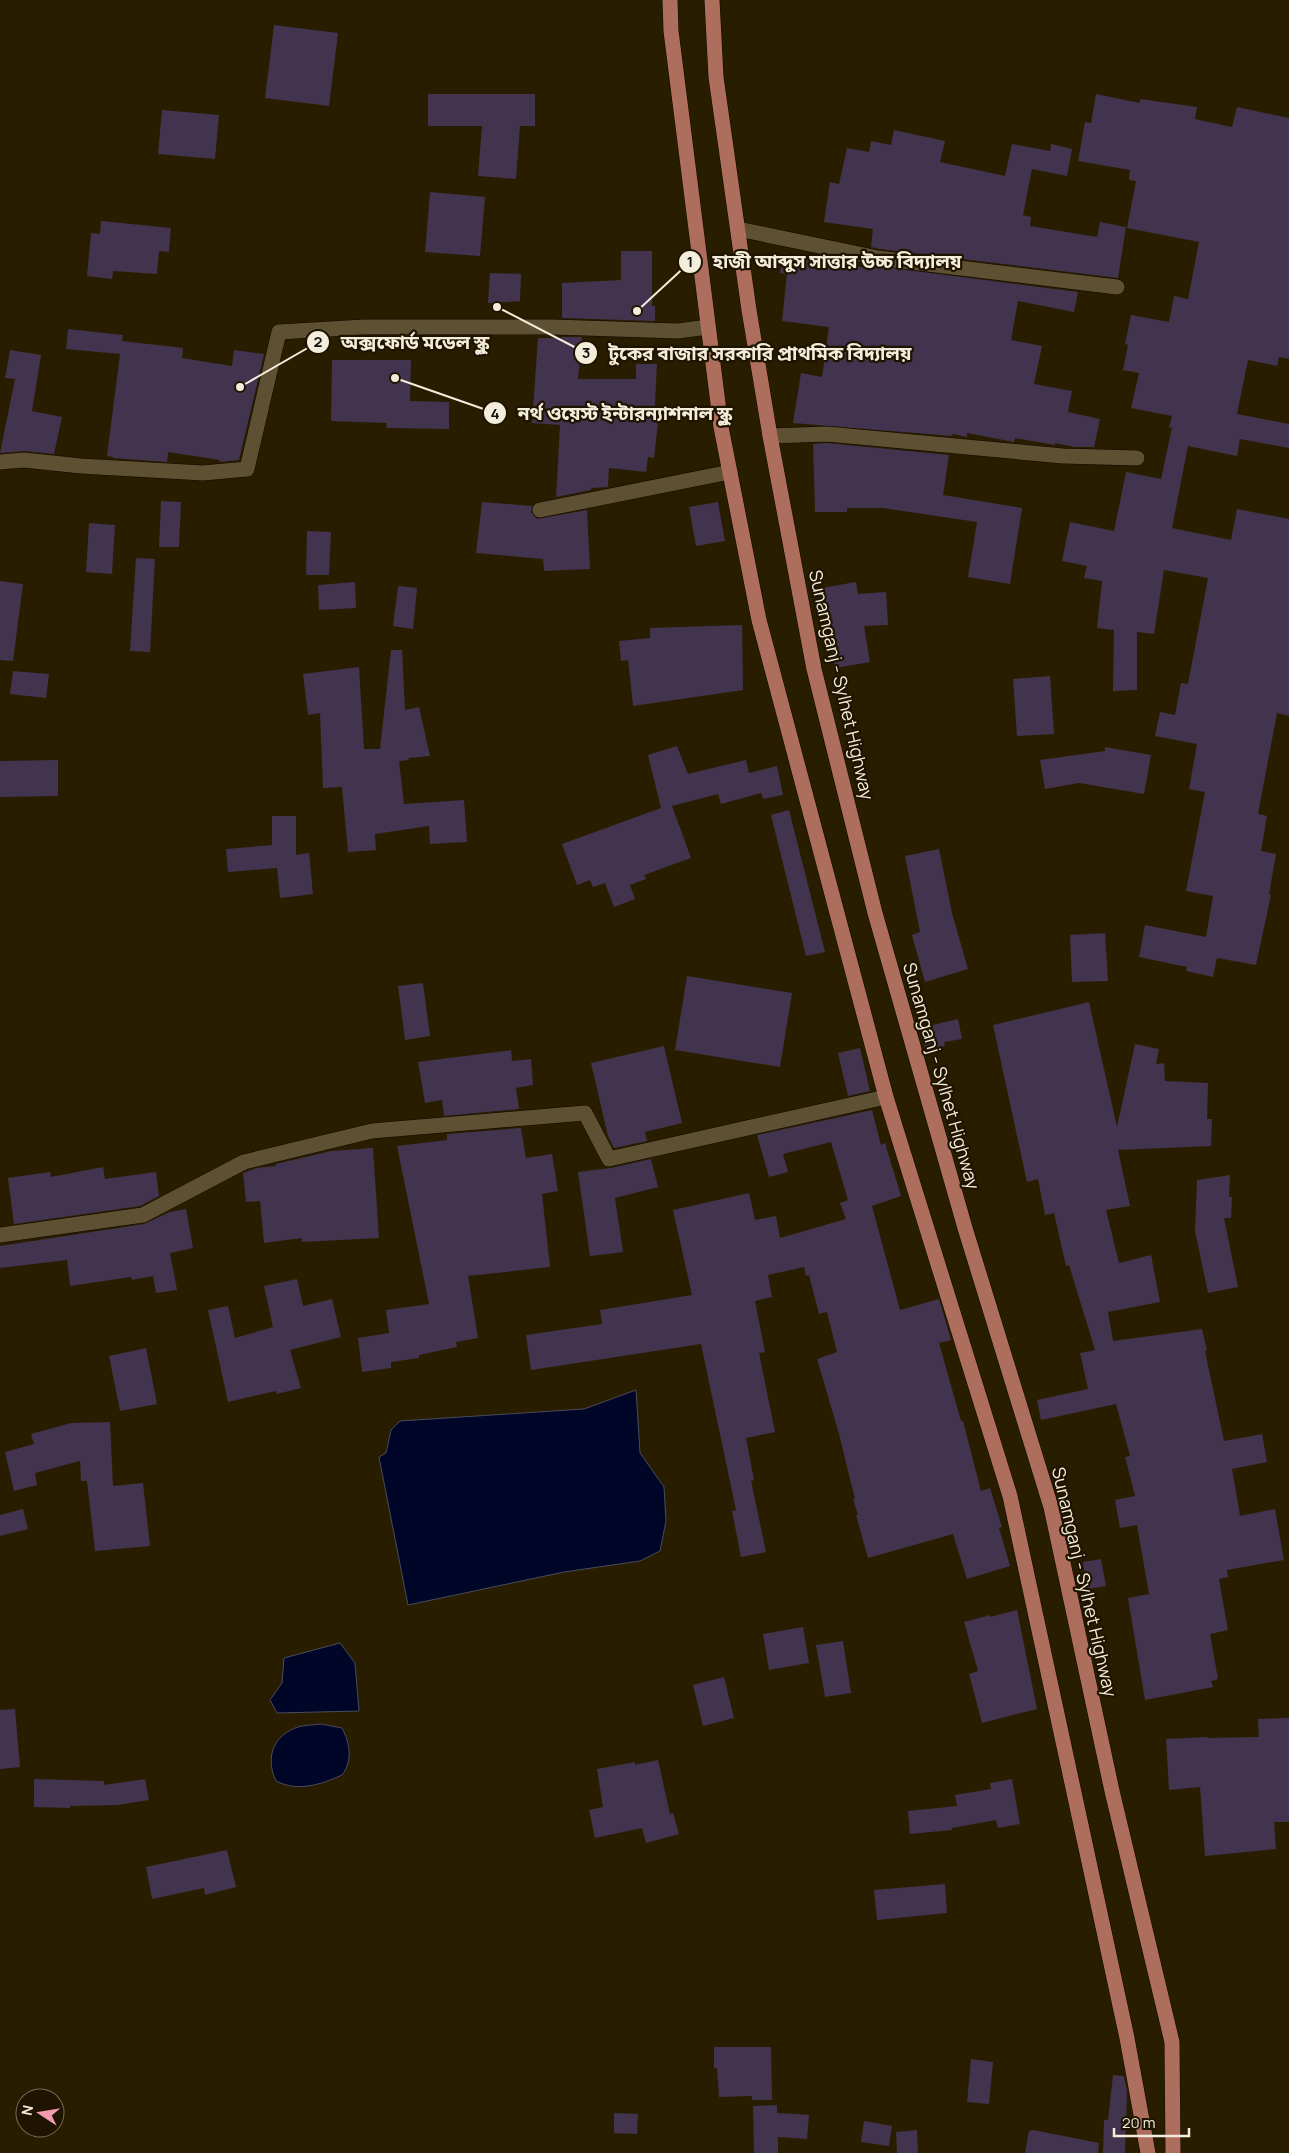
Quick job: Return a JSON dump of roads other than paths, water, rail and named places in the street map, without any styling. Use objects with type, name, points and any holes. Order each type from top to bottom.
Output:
[{"type":"main road","points":[[670,0],[670,31],[721,427],[759,620],[886,1097],[1010,1496],[1127,2038],[1148,2153]]},
{"type":"main road","name":"Sunamganj - Sylhet Highway","points":[[712,0],[716,77],[738,229],[770,436],[814,669],[873,903],[965,1228],[1051,1507],[1112,1791],[1172,2042],[1173,2153]]},
{"type":"street","points":[[738,229],[878,258],[1116,287]]},
{"type":"street","points":[[0,462],[24,460],[81,466],[202,473],[247,468],[279,332],[364,328],[552,326],[678,332],[708,327]]},
{"type":"street","points":[[770,436],[827,434],[1063,456],[1137,458]]},
{"type":"street","points":[[540,510],[730,472]]},
{"type":"street","points":[[0,1235],[143,1215],[244,1162],[372,1131],[585,1113],[609,1160],[886,1097]]},
{"type":"water","points":[[636,1390],[640,1453],[664,1487],[666,1521],[660,1551],[640,1561],[564,1572],[408,1605],[379,1457],[386,1453],[391,1430],[400,1421],[584,1409]]},
{"type":"water","points":[[340,1643],[355,1663],[359,1711],[277,1713],[270,1700],[282,1683],[284,1658]]},
{"type":"water","points":[[321,1724],[342,1728],[345,1734],[349,1758],[342,1775],[326,1782],[301,1787],[276,1781],[271,1764],[277,1742],[289,1731],[298,1727]]},
{"type":"place","name":"টুকের বাজার সরকারি প্রাথমিক বিদ্যালয়","points":[[497,307]]},
{"type":"place","name":"হাজী আব্দুস সাত্তার উচ্চ বিদ্যালয়","points":[[637,311]]},
{"type":"place","name":"নর্থ ওয়েস্ট ইন্টারন্যাশনাল স্কুল","points":[[395,378]]},
{"type":"place","name":"অক্সফোর্ড মডেল স্কুল","points":[[240,387]]}]
